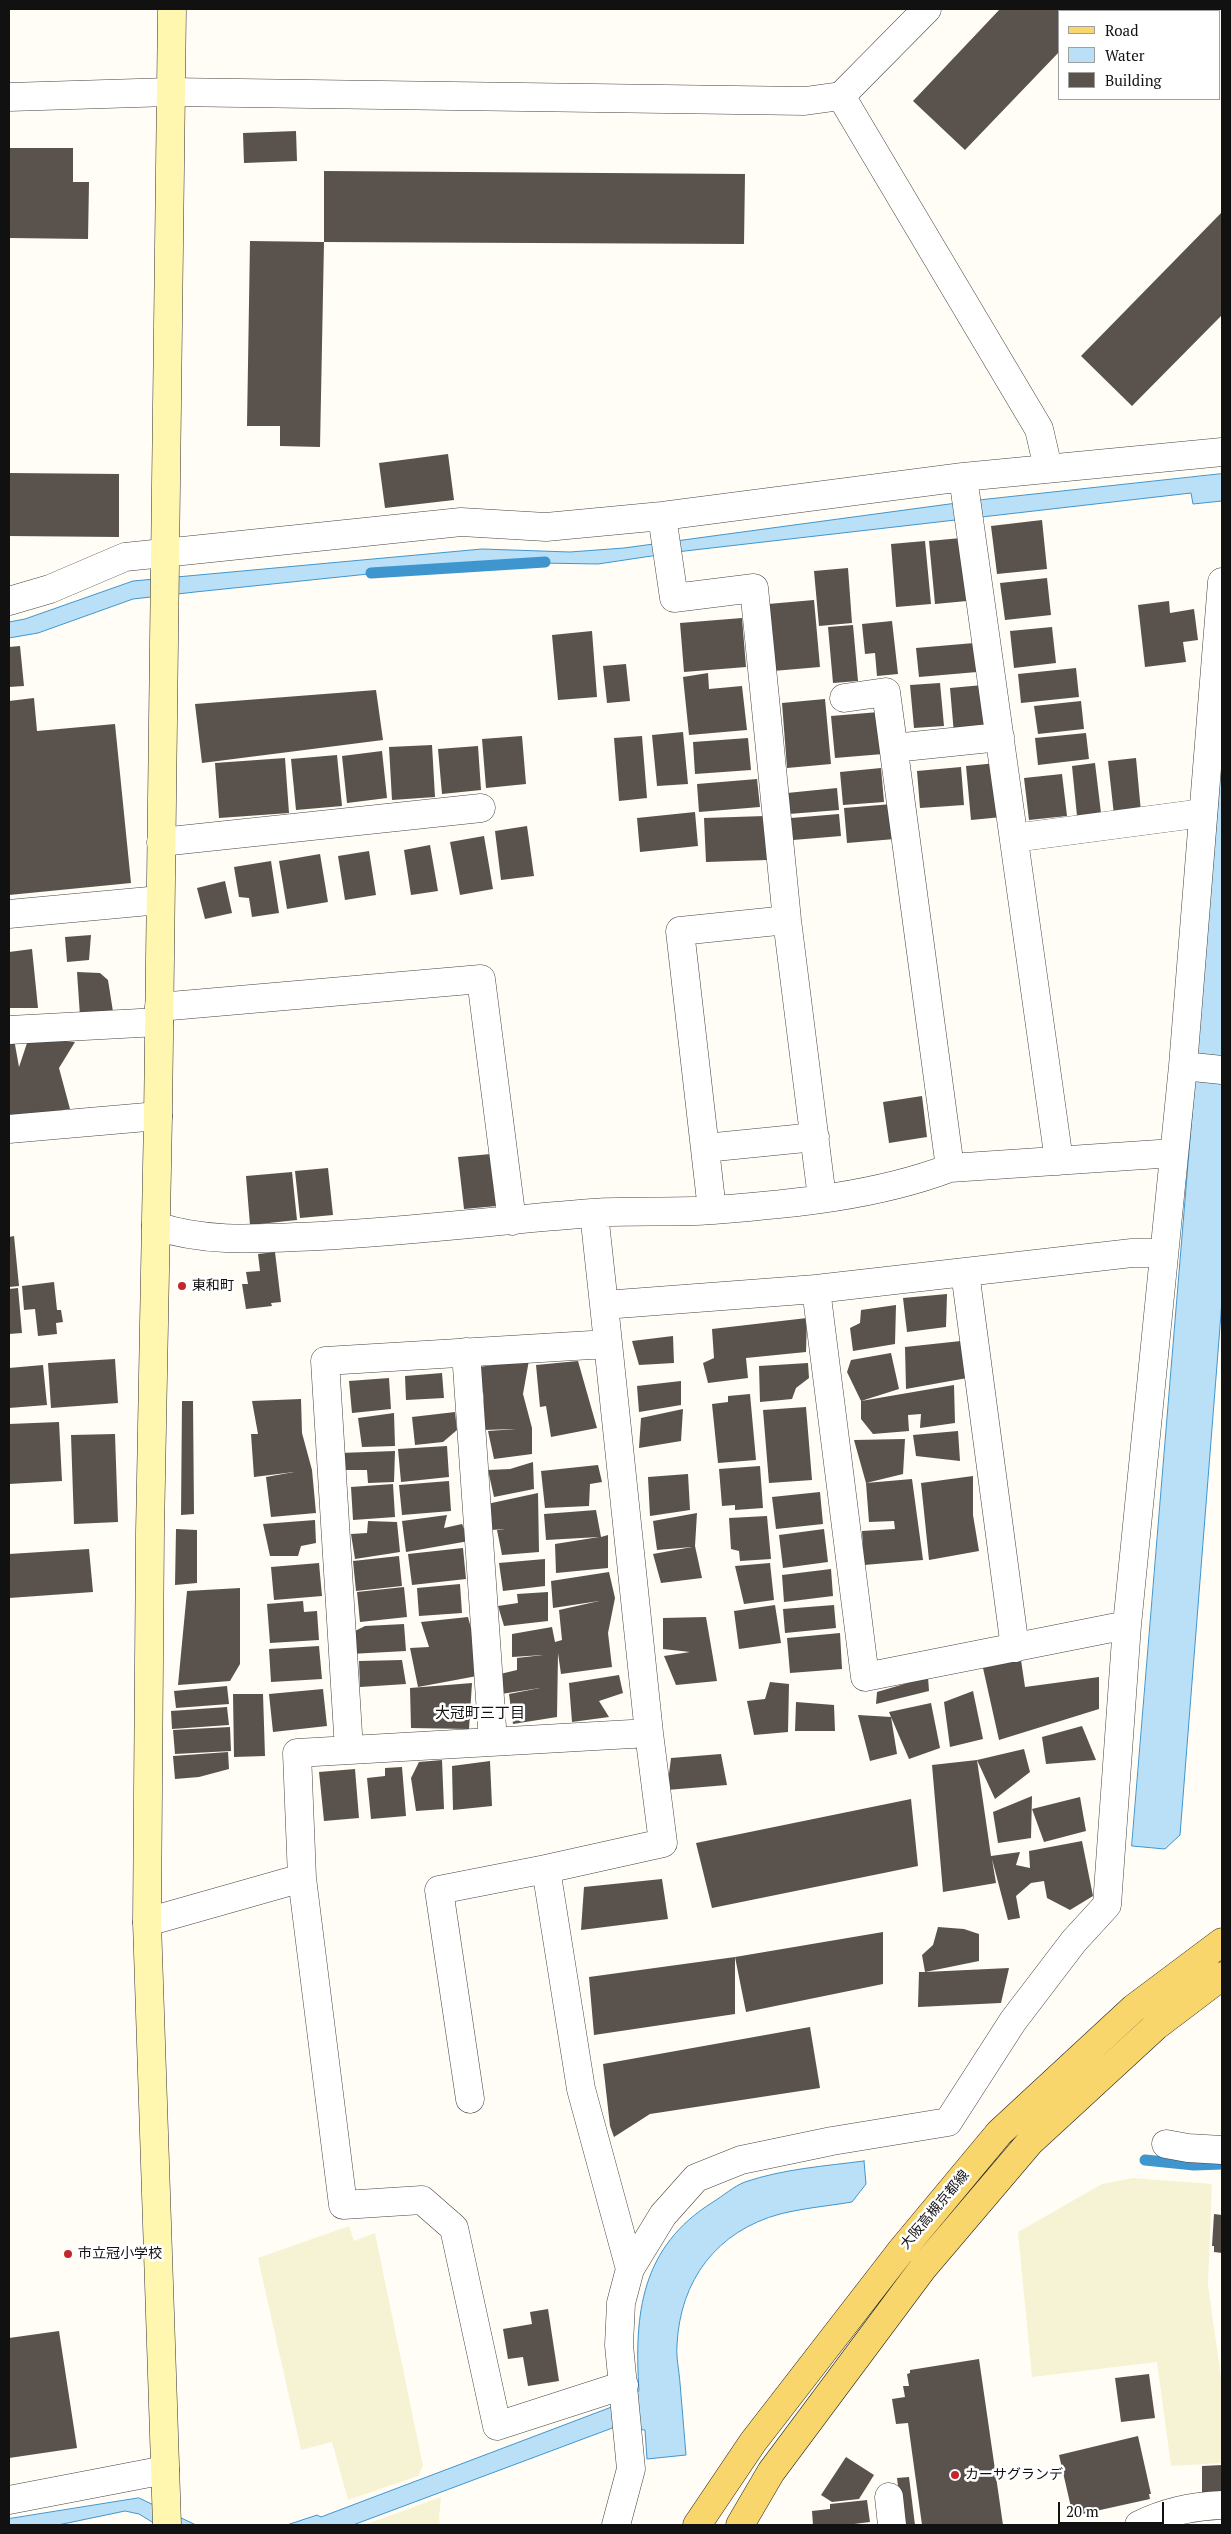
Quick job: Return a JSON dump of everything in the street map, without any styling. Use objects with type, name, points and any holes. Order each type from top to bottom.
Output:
[{"type":"main road","name":"大阪高槻京都線","points":[[697,2525],[752,2442],[900,2252],[999,2132],[1134,2008],[1222,1942]]},
{"type":"main road","name":"大阪高槻京都線","points":[[740,2525],[771,2472],[917,2276],[1030,2142],[1156,2026],[1222,1976]]},
{"type":"street","points":[[167,2513],[147,1922],[150,1531],[158,1116],[172,9]]},
{"type":"street","points":[[9,97],[170,92],[805,101],[841,96],[927,9]]},
{"type":"street","points":[[841,96],[1039,429],[1048,468]]},
{"type":"street","points":[[9,601],[50,589],[125,557],[164,559],[461,522],[546,527],[662,516],[966,499],[1048,468],[1222,452]]},
{"type":"street","points":[[966,499],[1059,1161]]},
{"type":"street","points":[[662,516],[674,598],[754,588],[788,920],[822,1198]]},
{"type":"street","points":[[616,2525],[631,2469],[625,2390],[619,2344],[621,2303],[630,2269],[663,2215],[696,2178],[741,2160],[832,2141],[948,2122],[1013,2022],[1074,1941],[1107,1905],[1127,1625],[1174,1153],[1188,1067],[1203,813],[1222,582]]},
{"type":"street","points":[[844,698],[886,692],[950,1168]]},
{"type":"street","points":[[894,748],[1000,737]]},
{"type":"street","points":[[161,842],[481,808]]},
{"type":"street","points":[[1014,838],[1203,813]]},
{"type":"street","points":[[9,914],[160,900]]},
{"type":"street","points":[[712,1210],[680,931],[788,920]]},
{"type":"street","points":[[9,1030],[481,979],[512,1221]]},
{"type":"street","points":[[1188,1067],[1222,1070]]},
{"type":"street","points":[[9,1129],[158,1116]]},
{"type":"street","points":[[706,1148],[815,1137]]},
{"type":"street","points":[[156,1226],[183,1235],[244,1239],[372,1233],[594,1213],[712,1210],[822,1198],[923,1178],[950,1168],[1174,1153]]},
{"type":"street","points":[[470,2099],[439,1890],[663,1843],[649,1732],[594,1213]]},
{"type":"street","points":[[604,1305],[816,1289],[1132,1253],[1164,1253]]},
{"type":"street","points":[[965,1272],[1015,1648]]},
{"type":"street","points":[[816,1289],[865,1677],[1127,1625]]},
{"type":"street","points":[[349,1750],[325,1361],[608,1344]]},
{"type":"street","points":[[466,1352],[492,1742]]},
{"type":"street","points":[[625,2390],[497,2426],[454,2228],[422,2200],[343,2205],[302,1878],[297,1753],[649,1732]]},
{"type":"street","points":[[546,1869],[581,2089],[630,2269]]},
{"type":"street","points":[[147,1922],[302,1878]]},
{"type":"street","points":[[1166,2144],[1222,2150]]},
{"type":"street","points":[[9,2500],[165,2470]]},
{"type":"street","points":[[889,2497],[892,2525]]},
{"type":"street","points":[[1151,2522],[1198,2506],[1222,2506]]},
{"type":"shaded area","points":[[1133,2178],[1212,2184],[1208,2285],[1222,2384],[1222,2463],[1171,2466],[1157,2362],[1032,2377],[1018,2232],[1102,2184]]},
{"type":"shaded area","points":[[349,2226],[354,2241],[375,2233],[423,2466],[418,2476],[348,2500],[332,2442],[301,2450],[258,2258]]},
{"type":"shaded area","points":[[441,2497],[440,2525],[364,2525]]},
{"type":"water","points":[[1222,474],[1222,501],[1193,504],[1191,493],[685,551],[598,564],[484,562],[133,599],[38,633],[9,638],[9,622],[25,619],[133,581],[482,549],[570,552],[624,548],[979,500]]},
{"type":"water","points":[[1222,753],[1222,1301],[1180,1835],[1165,1849],[1132,1846]]},
{"type":"water","points":[[864,2161],[866,2184],[852,2202],[789,2212],[758,2222],[738,2232],[721,2246],[694,2279],[680,2321],[677,2345],[686,2455],[647,2459],[645,2430],[615,2427],[353,2525],[287,2525],[317,2515],[321,2517],[609,2408],[639,2391],[638,2335],[641,2309],[647,2284],[657,2261],[670,2240],[689,2220],[745,2182],[789,2171]]},
{"type":"water","points":[[139,2498],[196,2525],[157,2525],[139,2514],[125,2511],[58,2525],[9,2525],[9,2519]]},
{"type":"building","points":[[1000,9],[1100,9],[1058,10],[1058,53],[965,150],[913,101]]},
{"type":"building","points":[[296,131],[297,161],[244,163],[243,133]]},
{"type":"building","points":[[9,148],[73,148],[73,182],[89,182],[88,239],[9,238]]},
{"type":"building","points":[[324,171],[745,174],[744,244],[324,242]]},
{"type":"building","points":[[1222,212],[1222,315],[1132,406],[1081,356]]},
{"type":"building","points":[[250,241],[324,242],[320,447],[280,446],[280,426],[247,426]]},
{"type":"building","points":[[448,454],[454,500],[385,508],[379,463]]},
{"type":"building","points":[[9,473],[119,474],[119,537],[9,536]]},
{"type":"building","points":[[1042,520],[1047,569],[997,574],[991,526]]},
{"type":"building","points":[[961,538],[967,601],[935,604],[929,541]]},
{"type":"building","points":[[925,541],[931,604],[896,607],[891,544]]},
{"type":"building","points":[[848,568],[852,623],[819,626],[814,571]]},
{"type":"building","points":[[1047,578],[1051,615],[1005,620],[1000,583]]},
{"type":"building","points":[[814,600],[820,667],[773,671],[768,604]]},
{"type":"building","points":[[1169,601],[1170,613],[1194,609],[1198,640],[1183,642],[1186,662],[1145,667],[1138,605]]},
{"type":"building","points":[[742,618],[746,667],[684,672],[680,623]]},
{"type":"building","points":[[892,621],[898,674],[877,676],[875,653],[865,654],[862,624]]},
{"type":"building","points":[[853,625],[858,681],[833,683],[828,627]]},
{"type":"building","points":[[1052,627],[1056,663],[1014,668],[1010,631]]},
{"type":"building","points":[[592,631],[597,697],[558,700],[552,635]]},
{"type":"building","points":[[974,643],[977,672],[919,677],[916,648]]},
{"type":"building","points":[[20,646],[24,686],[9,687],[9,647]]},
{"type":"building","points":[[626,664],[630,701],[607,703],[603,666]]},
{"type":"building","points":[[1076,668],[1079,697],[1021,703],[1018,674]]},
{"type":"building","points":[[708,673],[709,689],[742,686],[747,730],[689,735],[683,677]]},
{"type":"building","points":[[940,683],[944,726],[914,728],[910,685]]},
{"type":"building","points":[[983,685],[987,731],[954,734],[950,688]]},
{"type":"building","points":[[376,690],[383,740],[202,763],[195,704]]},
{"type":"building","points":[[34,698],[37,731],[115,724],[131,883],[9,895],[9,701]]},
{"type":"building","points":[[825,699],[831,764],[787,768],[782,703]]},
{"type":"building","points":[[1081,701],[1084,729],[1038,734],[1034,706]]},
{"type":"building","points":[[879,712],[883,754],[835,758],[831,716]]},
{"type":"building","points":[[683,732],[688,784],[657,786],[652,735]]},
{"type":"building","points":[[1086,733],[1089,759],[1038,765],[1035,738]]},
{"type":"building","points":[[522,736],[526,784],[486,788],[482,739]]},
{"type":"building","points":[[642,736],[647,798],[619,801],[614,738]]},
{"type":"building","points":[[748,738],[751,770],[695,774],[693,742]]},
{"type":"building","points":[[432,745],[435,797],[392,800],[389,747]]},
{"type":"building","points":[[478,746],[481,790],[442,794],[438,749]]},
{"type":"building","points":[[382,751],[387,798],[347,803],[342,756]]},
{"type":"building","points":[[337,755],[342,806],[296,810],[291,759]]},
{"type":"building","points":[[285,758],[289,813],[219,818],[215,763]]},
{"type":"building","points":[[1136,758],[1141,812],[1114,815],[1108,761]]},
{"type":"building","points":[[997,763],[1002,817],[971,820],[966,766]]},
{"type":"building","points":[[1095,763],[1101,813],[1077,816],[1072,766]]},
{"type":"building","points":[[961,767],[964,805],[920,808],[917,771]]},
{"type":"building","points":[[881,768],[884,802],[843,805],[840,772]]},
{"type":"building","points":[[1062,774],[1067,816],[1029,820],[1024,778]]},
{"type":"building","points":[[757,779],[760,807],[699,812],[697,784]]},
{"type":"building","points":[[837,788],[839,810],[789,814],[787,793]]},
{"type":"building","points":[[892,804],[895,839],[847,843],[844,808]]},
{"type":"building","points":[[695,812],[698,846],[640,852],[637,818]]},
{"type":"building","points":[[839,814],[841,836],[793,840],[791,818]]},
{"type":"building","points":[[765,816],[767,860],[706,862],[704,818]]},
{"type":"building","points":[[527,826],[534,876],[501,880],[495,831]]},
{"type":"building","points":[[484,836],[493,889],[460,895],[450,842]]},
{"type":"building","points":[[430,845],[438,891],[411,895],[404,850]]},
{"type":"building","points":[[369,851],[376,895],[345,900],[338,856]]},
{"type":"building","points":[[320,854],[328,902],[287,909],[279,861]]},
{"type":"building","points":[[271,861],[279,913],[252,917],[249,898],[239,897],[234,867]]},
{"type":"building","points":[[225,881],[232,913],[205,919],[197,888]]},
{"type":"building","points":[[91,935],[89,960],[67,962],[65,937]]},
{"type":"building","points":[[32,949],[38,1008],[9,1008],[9,952]]},
{"type":"building","points":[[77,972],[100,973],[108,980],[114,1018],[80,1016]]},
{"type":"building","points":[[29,1037],[75,1042],[59,1068],[70,1109],[9,1117],[9,1039],[14,1039],[19,1067]]},
{"type":"building","points":[[922,1096],[927,1137],[889,1143],[883,1102]]},
{"type":"building","points":[[491,1154],[497,1206],[464,1209],[458,1157]]},
{"type":"building","points":[[328,1168],[333,1215],[300,1218],[295,1171]]},
{"type":"building","points":[[292,1172],[297,1220],[250,1225],[246,1176]]},
{"type":"building","points":[[14,1236],[19,1286],[9,1287],[9,1237]]},
{"type":"building","points":[[275,1252],[281,1302],[271,1303],[272,1306],[246,1309],[242,1284],[248,1284],[246,1272],[260,1271],[258,1254]]},
{"type":"building","points":[[54,1282],[57,1310],[61,1310],[63,1322],[56,1323],[57,1334],[38,1336],[35,1309],[24,1310],[22,1286]]},
{"type":"building","points":[[18,1288],[22,1333],[9,1334],[9,1289]]},
{"type":"building","points":[[947,1294],[946,1327],[907,1332],[903,1298]]},
{"type":"building","points":[[896,1305],[895,1344],[853,1351],[850,1328],[860,1323],[861,1310]]},
{"type":"building","points":[[807,1318],[806,1352],[746,1358],[748,1378],[708,1383],[703,1363],[714,1358],[712,1329]]},
{"type":"building","points":[[673,1336],[674,1363],[639,1365],[632,1341]]},
{"type":"building","points":[[961,1341],[967,1378],[906,1389],[905,1347]]},
{"type":"building","points":[[891,1353],[899,1389],[861,1401],[847,1372],[851,1360]]},
{"type":"building","points":[[115,1359],[118,1403],[51,1408],[48,1363]]},
{"type":"building","points":[[529,1360],[523,1394],[532,1428],[532,1454],[494,1459],[488,1431],[516,1429],[483,1430],[484,1398],[479,1367]]},
{"type":"building","points":[[578,1361],[597,1428],[551,1437],[546,1406],[540,1407],[536,1365]]},
{"type":"building","points":[[808,1363],[809,1378],[796,1388],[792,1399],[760,1402],[759,1366]]},
{"type":"building","points":[[43,1365],[47,1405],[9,1408],[9,1368]]},
{"type":"building","points":[[442,1373],[444,1398],[406,1400],[405,1376]]},
{"type":"building","points":[[389,1378],[391,1409],[352,1413],[349,1381]]},
{"type":"building","points":[[681,1381],[681,1405],[639,1412],[637,1386]]},
{"type":"building","points":[[954,1385],[955,1423],[920,1428],[921,1414],[908,1415],[909,1431],[873,1434],[861,1419],[861,1401]]},
{"type":"building","points":[[750,1394],[756,1460],[718,1463],[712,1404],[728,1402],[728,1396]]},
{"type":"building","points":[[301,1399],[302,1433],[312,1470],[316,1513],[271,1517],[266,1477],[294,1472],[254,1477],[251,1434],[258,1434],[252,1401]]},
{"type":"building","points":[[182,1401],[193,1401],[194,1514],[181,1515]]},
{"type":"building","points":[[806,1407],[812,1480],[769,1483],[763,1410]]},
{"type":"building","points":[[683,1409],[681,1441],[639,1448],[641,1418]]},
{"type":"building","points":[[455,1412],[457,1430],[443,1442],[415,1445],[412,1417]]},
{"type":"building","points":[[394,1413],[395,1446],[362,1447],[358,1418]]},
{"type":"building","points":[[59,1422],[62,1481],[9,1484],[9,1424]]},
{"type":"building","points":[[958,1431],[960,1461],[916,1456],[913,1435]]},
{"type":"building","points":[[115,1434],[118,1522],[74,1524],[71,1435]]},
{"type":"building","points":[[905,1439],[903,1474],[866,1483],[854,1440]]},
{"type":"building","points":[[447,1446],[449,1477],[401,1482],[398,1449]]},
{"type":"building","points":[[395,1451],[394,1482],[368,1483],[367,1470],[343,1470],[340,1453]]},
{"type":"building","points":[[533,1462],[534,1489],[494,1497],[488,1470],[510,1469]]},
{"type":"building","points":[[598,1465],[602,1482],[590,1484],[589,1506],[545,1508],[541,1471]]},
{"type":"building","points":[[760,1466],[763,1508],[735,1510],[735,1505],[722,1506],[719,1469]]},
{"type":"building","points":[[688,1474],[690,1510],[650,1516],[648,1477]]},
{"type":"building","points":[[973,1476],[973,1515],[979,1551],[929,1560],[921,1483]]},
{"type":"building","points":[[912,1479],[923,1560],[864,1565],[862,1531],[895,1529],[894,1521],[869,1522],[866,1483]]},
{"type":"building","points":[[449,1481],[451,1511],[402,1515],[399,1485]]},
{"type":"building","points":[[393,1484],[395,1517],[353,1520],[351,1487]]},
{"type":"building","points":[[820,1492],[823,1524],[776,1529],[772,1497]]},
{"type":"building","points":[[538,1493],[539,1552],[502,1555],[497,1530],[505,1529],[491,1530],[487,1504]]},
{"type":"building","points":[[596,1510],[601,1537],[608,1535],[608,1568],[556,1573],[555,1544],[599,1537],[546,1540],[544,1514]]},
{"type":"building","points":[[697,1513],[695,1546],[702,1578],[661,1583],[653,1554],[692,1547],[657,1550],[653,1521]]},
{"type":"building","points":[[447,1515],[444,1528],[462,1524],[469,1541],[406,1552],[402,1521]]},
{"type":"building","points":[[767,1516],[771,1559],[740,1561],[739,1551],[731,1549],[729,1518]]},
{"type":"building","points":[[315,1520],[316,1543],[301,1546],[298,1556],[270,1556],[263,1524]]},
{"type":"building","points":[[368,1521],[397,1522],[400,1552],[355,1559],[351,1534],[367,1533]]},
{"type":"building","points":[[176,1529],[197,1530],[197,1583],[175,1585]]},
{"type":"building","points":[[824,1529],[828,1562],[783,1568],[779,1535]]},
{"type":"building","points":[[463,1548],[466,1579],[412,1585],[408,1554]]},
{"type":"building","points":[[89,1549],[93,1592],[9,1598],[9,1554]]},
{"type":"building","points":[[399,1556],[402,1586],[356,1591],[353,1561]]},
{"type":"building","points":[[545,1559],[545,1586],[503,1591],[499,1563]]},
{"type":"building","points":[[319,1563],[322,1596],[274,1600],[271,1567]]},
{"type":"building","points":[[770,1563],[774,1600],[744,1604],[735,1566]]},
{"type":"building","points":[[831,1569],[833,1596],[784,1602],[782,1575]]},
{"type":"building","points":[[609,1572],[615,1598],[608,1633],[612,1667],[561,1674],[558,1653],[557,1717],[513,1724],[509,1694],[540,1688],[501,1694],[496,1675],[517,1670],[517,1658],[543,1655],[512,1657],[512,1634],[552,1627],[555,1642],[562,1640],[559,1610],[599,1601],[553,1608],[551,1581]]},
{"type":"building","points":[[460,1584],[462,1613],[419,1616],[417,1588]]},
{"type":"building","points":[[404,1587],[407,1617],[360,1622],[357,1592]]},
{"type":"building","points":[[240,1588],[240,1664],[230,1681],[178,1685],[187,1591]]},
{"type":"building","points":[[548,1592],[548,1621],[504,1626],[498,1606],[518,1603],[517,1594]]},
{"type":"building","points":[[303,1601],[304,1612],[317,1611],[319,1640],[270,1643],[267,1604]]},
{"type":"building","points":[[775,1605],[781,1643],[739,1649],[734,1611]]},
{"type":"building","points":[[834,1605],[836,1628],[785,1633],[783,1609]]},
{"type":"building","points":[[468,1617],[475,1643],[477,1676],[418,1687],[410,1648],[429,1647],[421,1622]]},
{"type":"building","points":[[706,1617],[717,1681],[676,1685],[664,1656],[690,1652],[663,1649],[663,1618]]},
{"type":"building","points":[[404,1624],[406,1651],[350,1654],[349,1634],[365,1626]]},
{"type":"building","points":[[840,1633],[842,1669],[790,1673],[787,1638]]},
{"type":"building","points":[[319,1646],[322,1679],[271,1682],[269,1649]]},
{"type":"building","points":[[402,1660],[406,1684],[360,1687],[359,1661]]},
{"type":"building","points":[[1021,1660],[1025,1687],[1099,1677],[1099,1709],[999,1740],[983,1668]]},
{"type":"building","points":[[619,1675],[623,1693],[599,1701],[609,1717],[572,1722],[569,1683]]},
{"type":"building","points":[[928,1677],[929,1691],[876,1704],[877,1692]]},
{"type":"building","points":[[770,1682],[789,1684],[788,1732],[754,1735],[747,1701],[765,1699]]},
{"type":"building","points":[[472,1683],[469,1729],[411,1728],[410,1688]]},
{"type":"building","points":[[227,1686],[229,1704],[176,1708],[174,1691]]},
{"type":"building","points":[[323,1689],[327,1726],[273,1732],[269,1694]]},
{"type":"building","points":[[973,1691],[983,1739],[950,1747],[944,1702]]},
{"type":"building","points":[[233,1694],[263,1694],[265,1756],[234,1757]]},
{"type":"building","points":[[796,1702],[834,1705],[835,1731],[795,1731]]},
{"type":"building","points":[[931,1703],[940,1748],[909,1759],[889,1712]]},
{"type":"building","points":[[227,1707],[229,1725],[172,1729],[171,1711]]},
{"type":"building","points":[[858,1715],[891,1717],[897,1754],[870,1761]]},
{"type":"building","points":[[1082,1726],[1096,1760],[1046,1764],[1042,1737]]},
{"type":"building","points":[[230,1727],[231,1751],[175,1754],[173,1730]]},
{"type":"building","points":[[1024,1749],[1030,1772],[995,1799],[977,1760]]},
{"type":"building","points":[[228,1752],[229,1769],[199,1777],[175,1779],[173,1756]]},
{"type":"building","points":[[721,1754],[727,1785],[667,1790],[671,1758]]},
{"type":"building","points":[[442,1760],[444,1809],[416,1811],[411,1778],[419,1762]]},
{"type":"building","points":[[977,1760],[991,1856],[1020,1852],[1016,1865],[1030,1868],[1029,1851],[1082,1841],[1093,1896],[1070,1910],[1047,1898],[1044,1881],[1031,1883],[1016,1896],[1020,1918],[1008,1920],[992,1859],[996,1883],[943,1892],[932,1765]]},
{"type":"building","points":[[490,1761],[492,1806],[453,1810],[452,1766]]},
{"type":"building","points":[[402,1767],[406,1816],[371,1819],[367,1778],[385,1776],[385,1768]]},
{"type":"building","points":[[355,1769],[359,1818],[324,1821],[319,1772]]},
{"type":"building","points":[[1032,1796],[1031,1838],[998,1843],[993,1812]]},
{"type":"building","points":[[1080,1797],[1086,1831],[1044,1842],[1032,1809]]},
{"type":"building","points":[[911,1799],[918,1866],[712,1908],[696,1843]]},
{"type":"building","points":[[662,1879],[668,1919],[581,1930],[584,1887]]},
{"type":"building","points":[[938,1927],[964,1929],[979,1934],[979,1961],[925,1972],[922,1955],[933,1945]]},
{"type":"building","points":[[883,1932],[883,1984],[746,2012],[735,1957]]},
{"type":"building","points":[[735,1957],[735,2014],[594,2035],[589,1977]]},
{"type":"building","points":[[1009,1968],[1001,2003],[918,2007],[919,1972]]},
{"type":"building","points":[[810,2027],[820,2088],[650,2114],[614,2137],[610,2126],[603,2064]]},
{"type":"building","points":[[1214,2214],[1222,2215],[1222,2253],[1214,2252],[1214,2246],[1212,2246]]},
{"type":"building","points":[[548,2309],[559,2381],[528,2386],[523,2357],[508,2359],[503,2329],[532,2324],[530,2312]]},
{"type":"building","points":[[59,2331],[77,2448],[9,2458],[9,2338]]},
{"type":"building","name":"カーサグランデ","points":[[979,2359],[1003,2525],[922,2525],[908,2423],[896,2424],[892,2399],[905,2397],[903,2386],[909,2386],[907,2374],[910,2373],[910,2370]]},
{"type":"building","points":[[1149,2374],[1155,2418],[1121,2422],[1115,2378]]},
{"type":"building","points":[[1138,2436],[1151,2494],[1149,2494],[1150,2499],[1073,2516],[1059,2455]]},
{"type":"building","points":[[846,2457],[874,2475],[859,2499],[832,2502],[821,2495]]},
{"type":"building","points":[[1222,2465],[1222,2494],[1202,2495],[1202,2466]]},
{"type":"building","points":[[909,2477],[915,2525],[903,2525],[897,2478]]},
{"type":"building","points":[[867,2500],[870,2522],[846,2525],[813,2525],[812,2511],[830,2509],[830,2504]]},
{"type":"waterway","points":[[371,573],[545,562]]},
{"type":"waterway","points":[[1145,2160],[1194,2165],[1222,2164]]},
{"type":"place","name":"東和町","points":[[182,1286]]},
{"type":"place","name":"市立冠小学校","points":[[68,2254]]},
{"type":"place","name":"カーサグランデ","points":[[955,2475]]},
{"type":"district","name":"大冠町三丁目","points":[[480,1714]]}]
